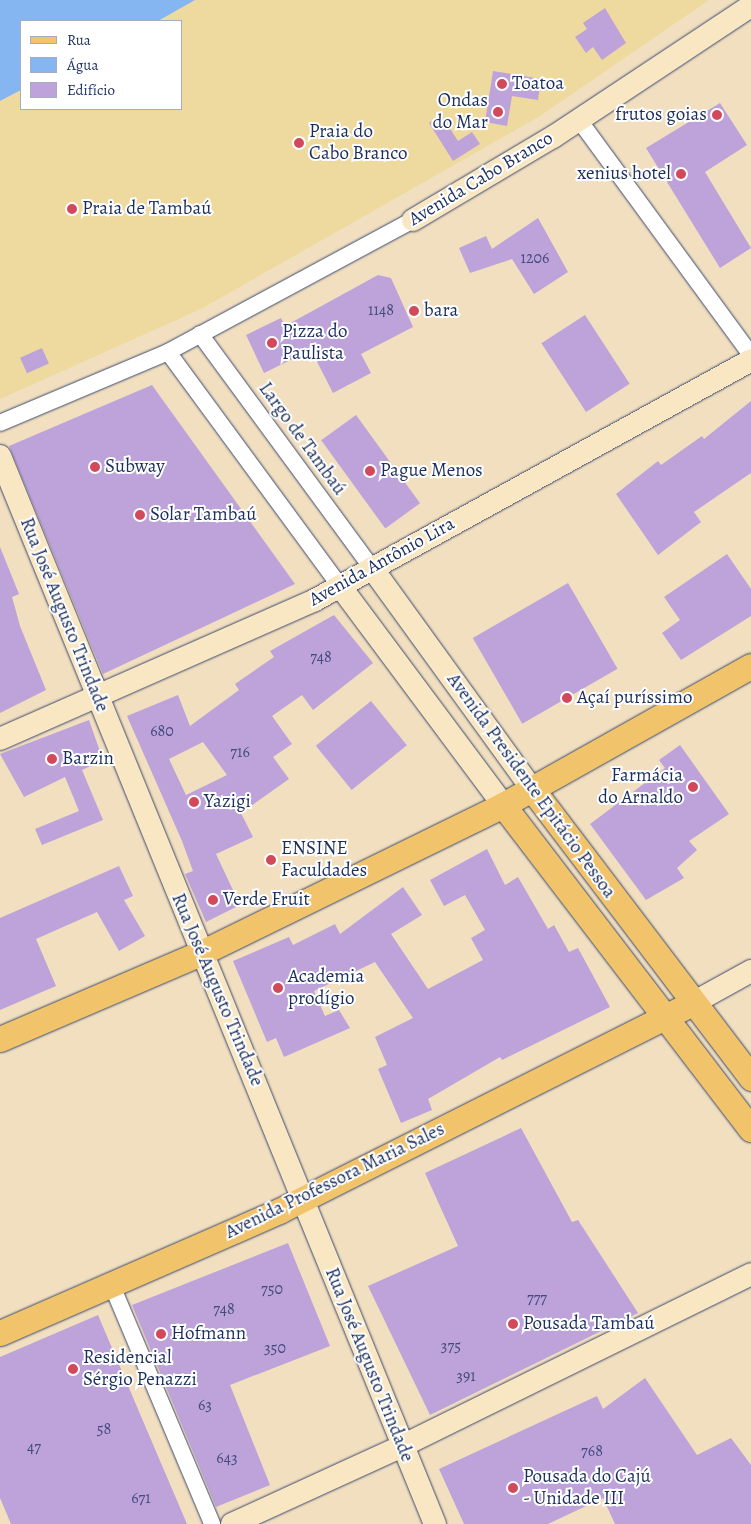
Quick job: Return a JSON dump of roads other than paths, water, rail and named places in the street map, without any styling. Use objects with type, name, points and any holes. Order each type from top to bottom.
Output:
[{"type":"main road","name":"Avenida Cabo Branco","points":[[414,220],[579,120],[751,6]]},
{"type":"main road","name":"Avenida Antônio Lira","points":[[0,739],[340,586],[751,360]]},
{"type":"main road","name":"Rua José Augusto Trindade","points":[[0,456],[96,697],[435,1524]]},
{"type":"main road","name":"Avenida Presidente Epitácio Pessoa","points":[[372,568],[532,789],[751,1078]]},
{"type":"main road","name":"Avenida Presidente Epitácio Pessoa","points":[[340,586],[503,805],[751,1129]]},
{"type":"main road","points":[[0,1039],[201,953],[503,805],[751,666]]},
{"type":"main road","points":[[665,1018],[751,971]]},
{"type":"main road","name":"Avenida Professora Maria Sales","points":[[0,1333],[113,1288],[303,1199],[665,1018]]},
{"type":"main road","points":[[232,1524],[402,1446],[751,1274]]},
{"type":"street","points":[[579,120],[751,355]]},
{"type":"street","name":"Avenida Cabo Branco","points":[[0,423],[168,352],[414,220]]},
{"type":"street","name":"Largo de Tambaú","points":[[200,334],[372,568]]},
{"type":"street","points":[[168,352],[340,586]]},
{"type":"street","points":[[113,1288],[212,1524]]},
{"type":"water","points":[[0,0],[195,0],[160,20],[20,20],[20,91],[0,101]]},
{"type":"place","name":"Toatoa","points":[[502,84]]},
{"type":"place","name":"Ondas do Mar","points":[[498,112]]},
{"type":"place","name":"frutos goias","points":[[717,115]]},
{"type":"place","name":"Praia do Cabo Branco","points":[[299,143]]},
{"type":"place","name":"xenius hotel","points":[[681,174]]},
{"type":"place","name":"Praia de Tambaú","points":[[72,209]]},
{"type":"place","name":"bara","points":[[414,311]]},
{"type":"place","name":"Pizza do Paulista","points":[[272,343]]},
{"type":"place","name":"Subway","points":[[95,467]]},
{"type":"place","name":"Pague Menos","points":[[370,471]]},
{"type":"place","name":"Solar Tambaú","points":[[140,515]]},
{"type":"place","name":"Açaí puríssimo","points":[[567,698]]},
{"type":"place","name":"Barzin","points":[[52,759]]},
{"type":"place","name":"Farmácia do Arnaldo","points":[[693,787]]},
{"type":"place","name":"Yazigi","points":[[194,802]]},
{"type":"place","name":"ENSINE Faculdades","points":[[271,860]]},
{"type":"place","name":"Verde Fruit","points":[[213,900]]},
{"type":"place","name":"Academia prodígio","points":[[278,988]]},
{"type":"place","name":"Pousada Tambaú","points":[[513,1324]]},
{"type":"place","name":"Hofmann","points":[[161,1334]]},
{"type":"place","name":"Residencial Sérgio Penazzi","points":[[73,1369]]},
{"type":"place","name":"Pousada do Cajú - Unidade III","points":[[513,1488]]}]
